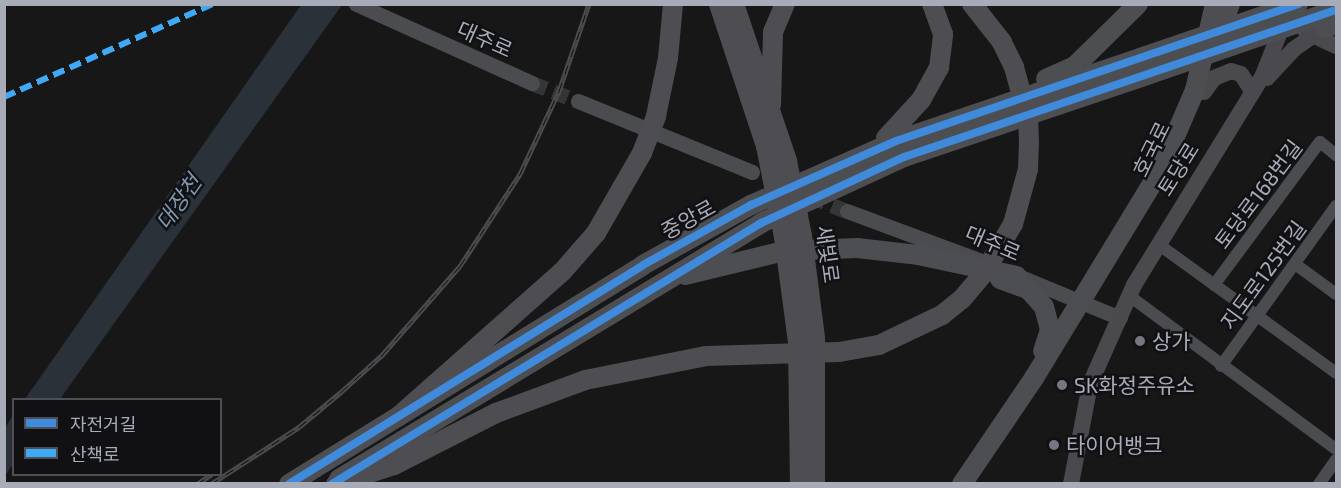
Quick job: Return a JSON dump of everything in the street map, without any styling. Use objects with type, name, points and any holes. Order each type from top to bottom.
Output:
[{"type":"highway","points":[[399,416],[562,273],[596,233],[642,153],[656,116],[669,58],[673,4]]},
{"type":"highway","name":"새빛로","points":[[719,4],[766,146],[784,237],[798,342],[800,483]]},
{"type":"highway","name":"새빛로","points":[[734,4],[771,110],[802,236],[815,338],[815,483]]},
{"type":"highway","points":[[771,110],[773,33],[785,4]]},
{"type":"highway","points":[[886,138],[921,100],[939,68],[943,33],[932,4]]},
{"type":"highway","points":[[334,483],[393,465],[496,413],[585,380],[706,356],[839,352],[879,345],[942,315],[962,299],[984,273],[1013,224],[1028,170],[1028,118],[1014,67],[1002,42],[972,4]]},
{"type":"main road","points":[[751,205],[886,138],[1075,66],[1138,4]]},
{"type":"main road","name":"호국로","points":[[1084,302],[1161,169],[1195,90],[1215,4]]},
{"type":"main road","name":"호국로","points":[[1084,302],[1166,176],[1204,92],[1230,4]]},
{"type":"main road","points":[[1144,66],[1286,6],[1323,32],[1336,47]]},
{"type":"main road","name":"토당로","points":[[1161,246],[1272,66],[1286,6]]},
{"type":"main road","points":[[1144,66],[1336,10]]},
{"type":"main road","name":"토당로","points":[[1073,482],[1090,384],[1131,297],[1252,91],[1272,66],[1323,32]]},
{"type":"main road","points":[[1272,66],[1300,51],[1336,47]]},
{"type":"main road","name":"중앙로","points":[[289,483],[644,265],[751,205],[896,141],[1144,66]]},
{"type":"main road","name":"중앙로","points":[[334,483],[659,282],[760,223],[904,157],[1144,66]]},
{"type":"main road","points":[[1204,92],[1214,78],[1232,71],[1241,74],[1252,91]]},
{"type":"main road","points":[[659,282],[784,251],[857,248],[961,264],[1017,276]]},
{"type":"main road","points":[[961,264],[1028,289],[1040,300],[1050,330],[1034,378]]},
{"type":"main road","points":[[962,483],[1084,302]]},
{"type":"main road","points":[[980,483],[1084,302]]},
{"type":"street","name":"대주로","points":[[356,4],[532,83]]},
{"type":"street","points":[[578,101],[752,172]]},
{"type":"street","name":"토당로168번길","points":[[1214,285],[1320,142],[1336,155]]},
{"type":"street","name":"지도로125번길","points":[[1221,366],[1336,206]]},
{"type":"street","name":"대주로","points":[[847,211],[923,236],[1120,318]]},
{"type":"street","points":[[1161,246],[1336,373]]},
{"type":"street","points":[[1295,264],[1336,294]]},
{"type":"street","points":[[1131,297],[1221,366],[1336,449]]},
{"type":"street","points":[[1319,483],[1336,460]]},
{"type":"water","name":"대장천","points":[[301,5],[342,5],[61,398],[26,398]]},
{"type":"water","points":[[12,417],[12,466],[5,476],[5,428]]},
{"type":"tunnel","points":[[532,83],[578,101]]},
{"type":"tunnel","points":[[811,196],[847,211]]},
{"type":"railway","points":[[211,484],[299,427],[341,392],[383,354],[460,266],[520,174],[559,91],[589,4]]},
{"type":"railway","points":[[197,484],[209,476]]},
{"type":"marked path","points":[[4,97],[213,4]]},
{"type":"cycle path","points":[[289,484],[643,265],[751,205],[896,141],[1298,4]]},
{"type":"cycle path","points":[[332,484],[761,223],[904,157],[1336,10]]},
{"type":"place","name":"상가","points":[[1140,341]]},
{"type":"place","name":"SK화정주유소","points":[[1062,385]]},
{"type":"place","name":"타이어뱅크","points":[[1054,445]]}]
